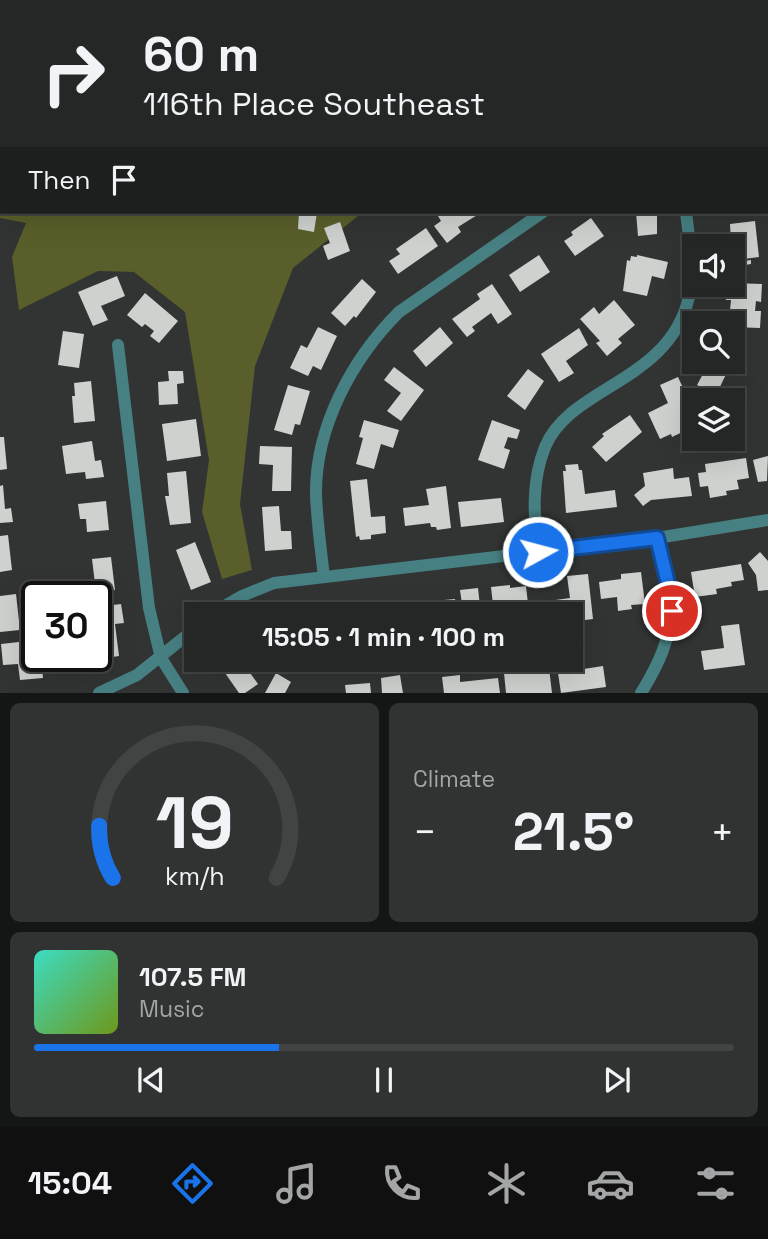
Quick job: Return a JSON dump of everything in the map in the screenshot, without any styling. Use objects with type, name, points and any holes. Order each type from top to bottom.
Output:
[{"type":"street","points":[[324,576],[316,495],[318,466],[331,418],[359,360],[382,329],[399,312],[539,214]]},
{"type":"street","points":[[538,552],[534,511],[535,486],[546,444],[560,424],[579,408],[653,358],[681,318],[689,297],[692,269],[686,214]]},
{"type":"street","points":[[118,345],[149,608],[161,659],[183,693]]},
{"type":"street","points":[[232,602],[274,583],[657,538],[768,520]]},
{"type":"street","points":[[641,693],[663,649],[672,611],[657,538]]},
{"type":"street","points":[[99,693],[123,683],[161,659],[184,639]]},
{"type":"green space","points":[[0,214],[360,214],[293,268],[255,366],[240,504],[252,570],[222,579],[202,512],[209,460],[185,312],[134,272],[98,271],[19,310],[12,257],[26,223],[0,218]]},
{"type":"building","points":[[299,214],[317,214],[314,232],[298,229]]},
{"type":"building","points":[[479,214],[458,227],[461,232],[447,243],[434,226],[441,221],[438,216]]},
{"type":"building","points":[[636,214],[657,214],[657,234],[638,236]]},
{"type":"building","points":[[591,218],[604,236],[575,256],[564,241],[573,235],[571,232]]},
{"type":"building","points":[[755,221],[759,257],[745,259],[745,234],[731,234],[730,224]]},
{"type":"building","points":[[340,222],[350,251],[328,260],[323,246],[330,243],[324,228]]},
{"type":"building","points":[[426,228],[438,246],[398,274],[389,261],[400,254],[396,249]]},
{"type":"building","points":[[539,255],[550,272],[520,292],[509,275]]},
{"type":"building","points":[[631,256],[668,262],[664,279],[652,276],[647,296],[623,291],[627,260],[630,261]]},
{"type":"building","points":[[117,276],[125,296],[101,306],[108,320],[93,326],[78,292]]},
{"type":"building","points":[[362,279],[376,292],[356,318],[354,316],[345,326],[331,313]]},
{"type":"building","points":[[745,283],[762,284],[761,302],[756,301],[755,311],[761,311],[760,328],[745,327],[745,311],[726,311],[730,310],[731,300],[726,300],[726,297],[745,297]]},
{"type":"building","points":[[492,284],[512,314],[498,324],[491,313],[472,327],[475,331],[467,337],[452,319],[480,299],[477,294]]},
{"type":"building","points":[[145,293],[178,321],[159,343],[150,336],[154,331],[145,324],[142,327],[127,315]]},
{"type":"building","points":[[614,300],[635,325],[618,339],[622,343],[607,356],[596,343],[600,341],[580,319],[594,307],[599,314]]},
{"type":"building","points":[[318,327],[337,336],[321,370],[313,366],[308,376],[290,368],[301,345],[307,348]]},
{"type":"building","points":[[440,327],[453,343],[426,367],[413,351]]},
{"type":"building","points":[[579,328],[588,345],[566,361],[574,373],[559,382],[541,354]]},
{"type":"building","points":[[63,331],[84,334],[79,368],[58,365]]},
{"type":"building","points":[[394,367],[424,390],[401,421],[387,411],[401,393],[384,380]]},
{"type":"building","points":[[528,369],[544,381],[525,410],[507,396]]},
{"type":"building","points":[[168,371],[183,371],[184,383],[177,384],[178,404],[159,405],[158,382],[169,381]]},
{"type":"building","points":[[703,374],[726,374],[719,388],[703,388],[697,385]]},
{"type":"building","points":[[678,377],[683,388],[682,432],[660,439],[648,413],[668,403],[660,385]]},
{"type":"building","points":[[91,381],[95,421],[74,423],[74,383]]},
{"type":"building","points":[[288,385],[310,391],[300,425],[295,424],[292,435],[274,430]]},
{"type":"building","points":[[630,415],[642,432],[606,462],[592,447],[604,436],[602,434]]},
{"type":"building","points":[[196,419],[201,456],[167,461],[162,424]]},
{"type":"building","points":[[364,420],[399,430],[393,448],[381,444],[374,469],[356,464],[363,438],[359,437]]},
{"type":"building","points":[[492,420],[520,430],[517,439],[508,437],[504,448],[510,450],[504,469],[478,460]]},
{"type":"building","points":[[0,437],[4,437],[7,469],[0,470]]},
{"type":"building","points":[[92,441],[95,461],[101,460],[104,477],[86,479],[85,472],[66,474],[62,446]]},
{"type":"building","points":[[260,446],[292,447],[291,491],[272,491],[273,465],[259,464]]},
{"type":"building","points":[[768,456],[767,481],[758,482],[753,460]]},
{"type":"building","points":[[746,458],[749,478],[737,480],[739,489],[726,491],[727,495],[710,498],[708,486],[700,487],[698,473],[706,472],[705,464]]},
{"type":"building","points":[[578,464],[579,470],[582,470],[585,494],[615,490],[617,507],[566,513],[563,471],[566,471],[565,465]]},
{"type":"building","points":[[673,468],[674,479],[689,477],[692,496],[651,500],[643,506],[634,495],[645,486],[643,473]]},
{"type":"building","points":[[186,471],[191,523],[170,525],[165,496],[169,496],[167,473]]},
{"type":"building","points":[[367,479],[371,517],[385,516],[386,533],[360,540],[359,536],[356,537],[350,481]]},
{"type":"building","points":[[3,485],[5,509],[11,508],[13,522],[0,523],[0,486]]},
{"type":"building","points":[[446,486],[451,528],[437,530],[436,527],[431,527],[430,523],[405,526],[403,508],[429,505],[426,489]]},
{"type":"building","points":[[501,498],[504,522],[461,527],[458,502]]},
{"type":"building","points":[[106,501],[109,530],[87,532],[86,519],[80,519],[78,504]]},
{"type":"building","points":[[279,506],[281,531],[291,531],[292,549],[265,551],[262,507]]},
{"type":"building","points":[[8,535],[12,570],[0,572],[0,536]]},
{"type":"building","points":[[195,542],[211,582],[191,590],[176,550]]},
{"type":"building","points":[[760,552],[768,561],[768,590],[758,591],[756,575],[748,563]]},
{"type":"building","points":[[111,557],[115,590],[112,590],[112,581],[95,581],[92,559]]},
{"type":"building","points":[[741,564],[744,580],[716,589],[717,594],[695,597],[691,572]]},
{"type":"building","points":[[641,572],[645,604],[631,605],[632,609],[618,611],[617,597],[601,599],[599,582],[621,579],[621,574]]},
{"type":"building","points":[[588,574],[593,619],[583,620],[583,602],[548,602],[570,598],[567,576]]},
{"type":"building","points":[[526,586],[528,602],[493,602],[491,587]]},
{"type":"building","points":[[478,588],[480,602],[462,602],[460,590]]},
{"type":"building","points":[[16,594],[20,630],[0,632],[0,596]]},
{"type":"building","points":[[455,599],[456,602],[433,602],[433,601]]},
{"type":"building","points":[[121,604],[124,623],[115,624],[119,656],[112,657],[112,605]]},
{"type":"building","points":[[739,624],[745,665],[704,670],[701,651],[724,648],[721,626]]},
{"type":"building","points":[[21,642],[21,672],[42,672],[43,678],[20,680],[18,664],[3,665],[1,644]]},
{"type":"building","points":[[603,666],[606,687],[561,693],[558,672],[583,672],[583,669]]},
{"type":"building","points":[[224,672],[250,672],[258,684],[245,693],[239,693]]},
{"type":"building","points":[[549,672],[552,693],[506,693],[504,673]]},
{"type":"building","points":[[276,673],[291,682],[285,693],[265,693]]},
{"type":"building","points":[[400,675],[403,693],[382,693],[381,678]]},
{"type":"building","points":[[460,675],[460,682],[498,678],[500,693],[444,693],[442,677]]},
{"type":"building","points":[[370,683],[371,693],[346,693],[345,685]]},
{"type":"route","points":[[538,552],[657,538],[672,611]]}]
